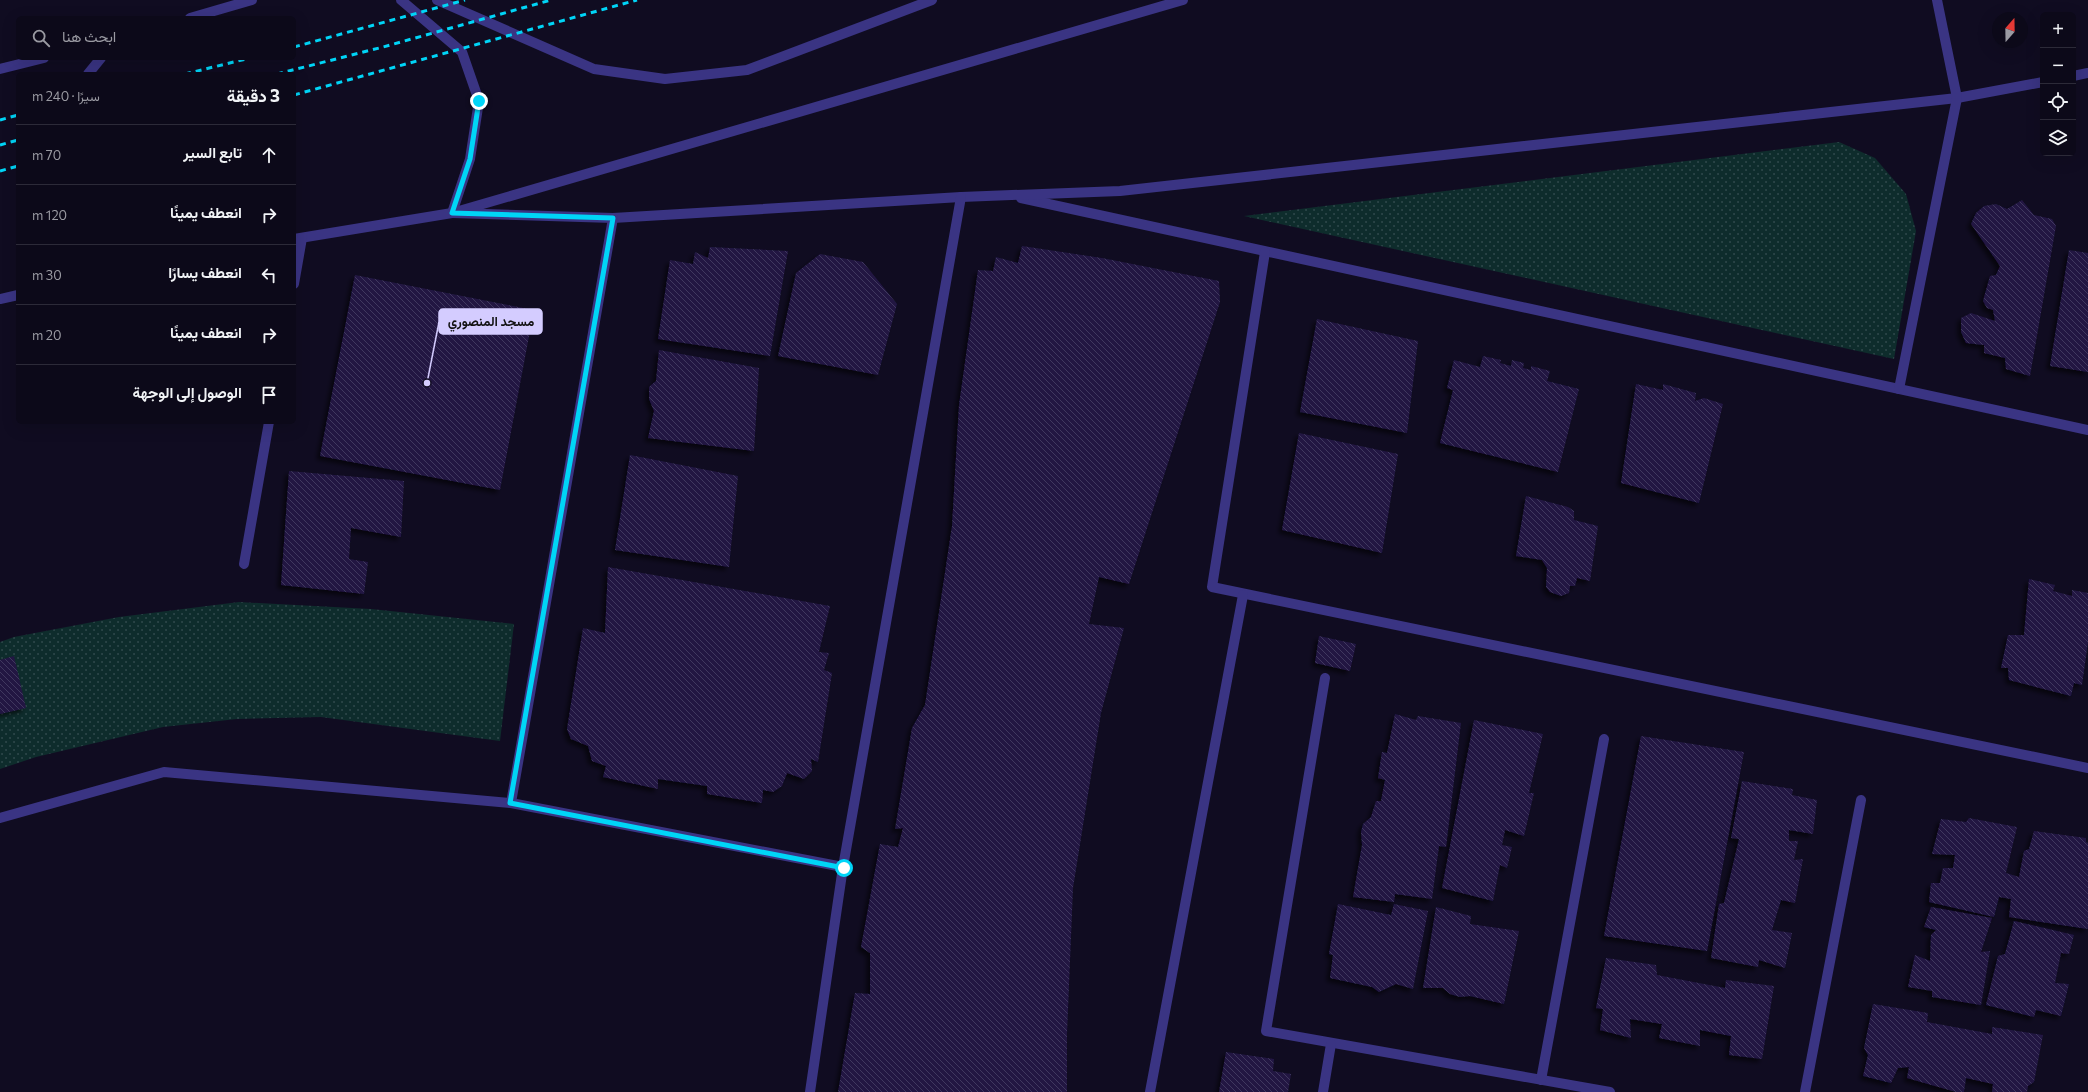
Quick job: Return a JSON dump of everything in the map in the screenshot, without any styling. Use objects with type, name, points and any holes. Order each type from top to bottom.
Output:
[{"type":"street","points":[[197,16],[252,0]]},
{"type":"street","points":[[401,0],[462,52],[479,101],[470,159],[452,213]]},
{"type":"street","points":[[437,0],[594,69],[665,79],[747,70],[932,0]]},
{"type":"street","points":[[296,262],[298,239],[452,213],[1183,0]]},
{"type":"street","points":[[1899,389],[1957,98],[1937,0]]},
{"type":"street","points":[[0,69],[36,60]]},
{"type":"street","points":[[90,72],[99,60]]},
{"type":"street","points":[[2076,75],[2088,73]]},
{"type":"street","points":[[452,213],[613,218],[961,197],[1120,191],[1957,98],[2040,83]]},
{"type":"street","points":[[1007,195],[2088,430]]},
{"type":"street","points":[[810,1092],[844,868],[961,197]]},
{"type":"street","points":[[510,803],[613,218]]},
{"type":"street","points":[[1265,252],[1212,587],[1244,595],[2088,768]]},
{"type":"street","points":[[0,299],[16,295]]},
{"type":"street","points":[[244,564],[270,424]]},
{"type":"street","points":[[1150,1092],[1244,595]]},
{"type":"street","points":[[1325,678],[1266,1031],[1331,1044],[1610,1092]]},
{"type":"street","points":[[1541,1080],[1604,739]]},
{"type":"street","points":[[0,818],[164,772],[510,803],[844,868]]},
{"type":"street","points":[[1805,1092],[1861,800]]},
{"type":"street","points":[[1323,1092],[1331,1044]]},
{"type":"green space","points":[[1839,142],[1875,158],[1906,194],[1916,231],[1894,359],[1244,216]]},
{"type":"green space","points":[[239,602],[371,609],[514,624],[500,741],[321,717],[237,719],[163,727],[36,757],[0,769],[0,642],[14,637],[119,617]]},
{"type":"building","points":[[2022,200],[2034,215],[2052,219],[2056,226],[2030,376],[2006,369],[2005,358],[1984,353],[1984,345],[1966,343],[1961,332],[1961,318],[1971,313],[1995,321],[1993,310],[1987,308],[1983,301],[1990,276],[1996,275],[2000,266],[1971,224],[1976,213],[1984,206],[1996,204],[2007,209]]},
{"type":"building","points":[[1022,246],[1102,258],[1219,281],[1220,302],[1129,584],[1099,577],[1089,624],[1124,628],[1101,713],[1073,888],[1067,1034],[1067,1092],[838,1092],[855,993],[870,994],[870,953],[861,947],[880,844],[898,847],[903,828],[895,829],[912,728],[925,705],[952,526],[959,405],[978,270],[993,271],[996,257],[1018,263]]},
{"type":"building","points":[[710,247],[788,251],[770,356],[658,339],[670,260],[693,264],[695,252],[708,258]]},
{"type":"building","points":[[2069,250],[2088,253],[2088,372],[2050,366]]},
{"type":"building","points":[[820,254],[863,262],[897,304],[878,375],[778,356],[796,273]]},
{"type":"building","points":[[355,275],[534,310],[500,490],[320,456]]},
{"type":"building","points":[[1317,319],[1418,341],[1407,433],[1300,412]]},
{"type":"building","points":[[659,350],[759,368],[754,451],[648,438],[654,411],[649,399],[649,387],[656,381]]},
{"type":"building","points":[[1483,356],[1501,360],[1500,363],[1511,366],[1512,360],[1524,363],[1523,368],[1531,370],[1531,366],[1550,371],[1547,381],[1579,389],[1558,472],[1440,443],[1453,390],[1447,388],[1454,360],[1480,367]]},
{"type":"building","points":[[1636,384],[1663,390],[1663,384],[1696,393],[1695,401],[1704,398],[1723,404],[1699,503],[1621,483]]},
{"type":"building","points":[[1299,433],[1398,454],[1382,553],[1282,530]]},
{"type":"building","points":[[630,455],[738,476],[729,567],[615,550]]},
{"type":"building","points":[[289,471],[404,481],[401,537],[351,528],[349,559],[368,562],[364,594],[281,585]]},
{"type":"building","points":[[1526,496],[1568,507],[1574,511],[1574,520],[1598,526],[1590,581],[1577,578],[1575,586],[1570,586],[1569,593],[1561,596],[1550,592],[1546,587],[1547,568],[1542,560],[1516,556]]},
{"type":"building","points":[[608,567],[830,606],[819,652],[829,653],[824,670],[832,673],[818,762],[811,759],[812,771],[804,779],[787,773],[782,786],[773,792],[763,790],[762,803],[707,794],[707,786],[658,779],[658,789],[603,777],[606,766],[592,761],[588,746],[571,739],[567,729],[583,628],[605,633]]},
{"type":"building","points":[[2029,579],[2055,585],[2053,591],[2072,596],[2072,590],[2088,593],[2088,642],[2082,685],[2074,683],[2071,696],[2009,680],[2008,668],[2001,668],[2008,635],[2024,635]]},
{"type":"building","points":[[1319,636],[1356,644],[1350,671],[1315,663]]},
{"type":"building","points":[[14,656],[26,708],[0,714],[0,660]]},
{"type":"building","points":[[1395,714],[1416,720],[1418,716],[1461,723],[1446,847],[1439,846],[1432,899],[1395,894],[1394,902],[1353,897],[1362,845],[1361,832],[1363,824],[1371,817],[1376,801],[1381,801],[1385,780],[1378,778],[1382,752],[1387,753]]},
{"type":"building","points":[[1474,720],[1543,734],[1529,793],[1534,793],[1524,836],[1505,830],[1502,845],[1512,847],[1507,868],[1500,865],[1493,901],[1442,888]]},
{"type":"building","points":[[1641,736],[1744,752],[1707,951],[1604,936]]},
{"type":"building","points":[[1742,781],[1793,789],[1792,795],[1817,800],[1813,834],[1789,830],[1789,841],[1798,841],[1794,860],[1803,859],[1795,903],[1781,900],[1772,930],[1792,933],[1785,968],[1759,960],[1758,967],[1711,958],[1719,904],[1724,903],[1739,839],[1731,838]]},
{"type":"building","points":[[1969,818],[2017,827],[2006,873],[2019,877],[2024,851],[2029,849],[2034,831],[2086,838],[2086,842],[2088,843],[2088,929],[2009,917],[2011,899],[1999,897],[1994,917],[1929,902],[1931,883],[1940,883],[1943,868],[1953,868],[1955,855],[1932,854],[1941,819],[1966,822]]},
{"type":"building","points":[[1338,904],[1391,915],[1394,904],[1428,911],[1413,989],[1396,984],[1379,992],[1372,987],[1330,978],[1333,955],[1329,954]]},
{"type":"building","points":[[1436,907],[1471,916],[1470,924],[1519,931],[1504,1004],[1470,996],[1460,997],[1450,994],[1443,988],[1423,988]]},
{"type":"building","points":[[1931,907],[1992,918],[1981,952],[1990,951],[1981,1005],[1932,997],[1932,991],[1908,987],[1915,955],[1930,961],[1931,935],[1936,930],[1924,927]]},
{"type":"building","points":[[2014,921],[2074,935],[2069,954],[2061,953],[2055,983],[2069,984],[2061,1016],[2036,1010],[2034,1017],[1986,1005],[1998,956],[2005,954]]},
{"type":"building","points":[[1606,958],[1656,965],[1657,975],[1725,988],[1726,980],[1774,986],[1762,1059],[1729,1055],[1731,1036],[1700,1030],[1700,1046],[1659,1038],[1662,1024],[1630,1019],[1631,1038],[1600,1030],[1603,1009],[1596,1008]]},
{"type":"building","points":[[1873,1004],[1928,1013],[1927,1022],[1992,1034],[1992,1027],[2043,1035],[2034,1082],[2028,1086],[2027,1092],[1992,1092],[1993,1084],[1966,1078],[1964,1092],[1956,1092],[1907,1078],[1909,1067],[1898,1068],[1891,1083],[1863,1076],[1868,1055],[1864,1048]]},
{"type":"building","points":[[1226,1052],[1274,1059],[1273,1071],[1291,1074],[1288,1092],[1219,1092]]},
{"type":"railway","points":[[296,46],[465,0]]},
{"type":"railway","points":[[285,72],[383,47],[551,0]]},
{"type":"railway","points":[[296,94],[637,0]]},
{"type":"railway","points":[[193,72],[242,60]]},
{"type":"railway","points":[[0,120],[16,116]]},
{"type":"railway","points":[[0,145],[16,141]]},
{"type":"railway","points":[[0,171],[16,167]]},
{"type":"place","name":"مسجد المنصوري","points":[[427,383]]},
{"type":"route","points":[[479,101],[470,159],[452,213],[613,218],[510,803],[844,868]]}]
